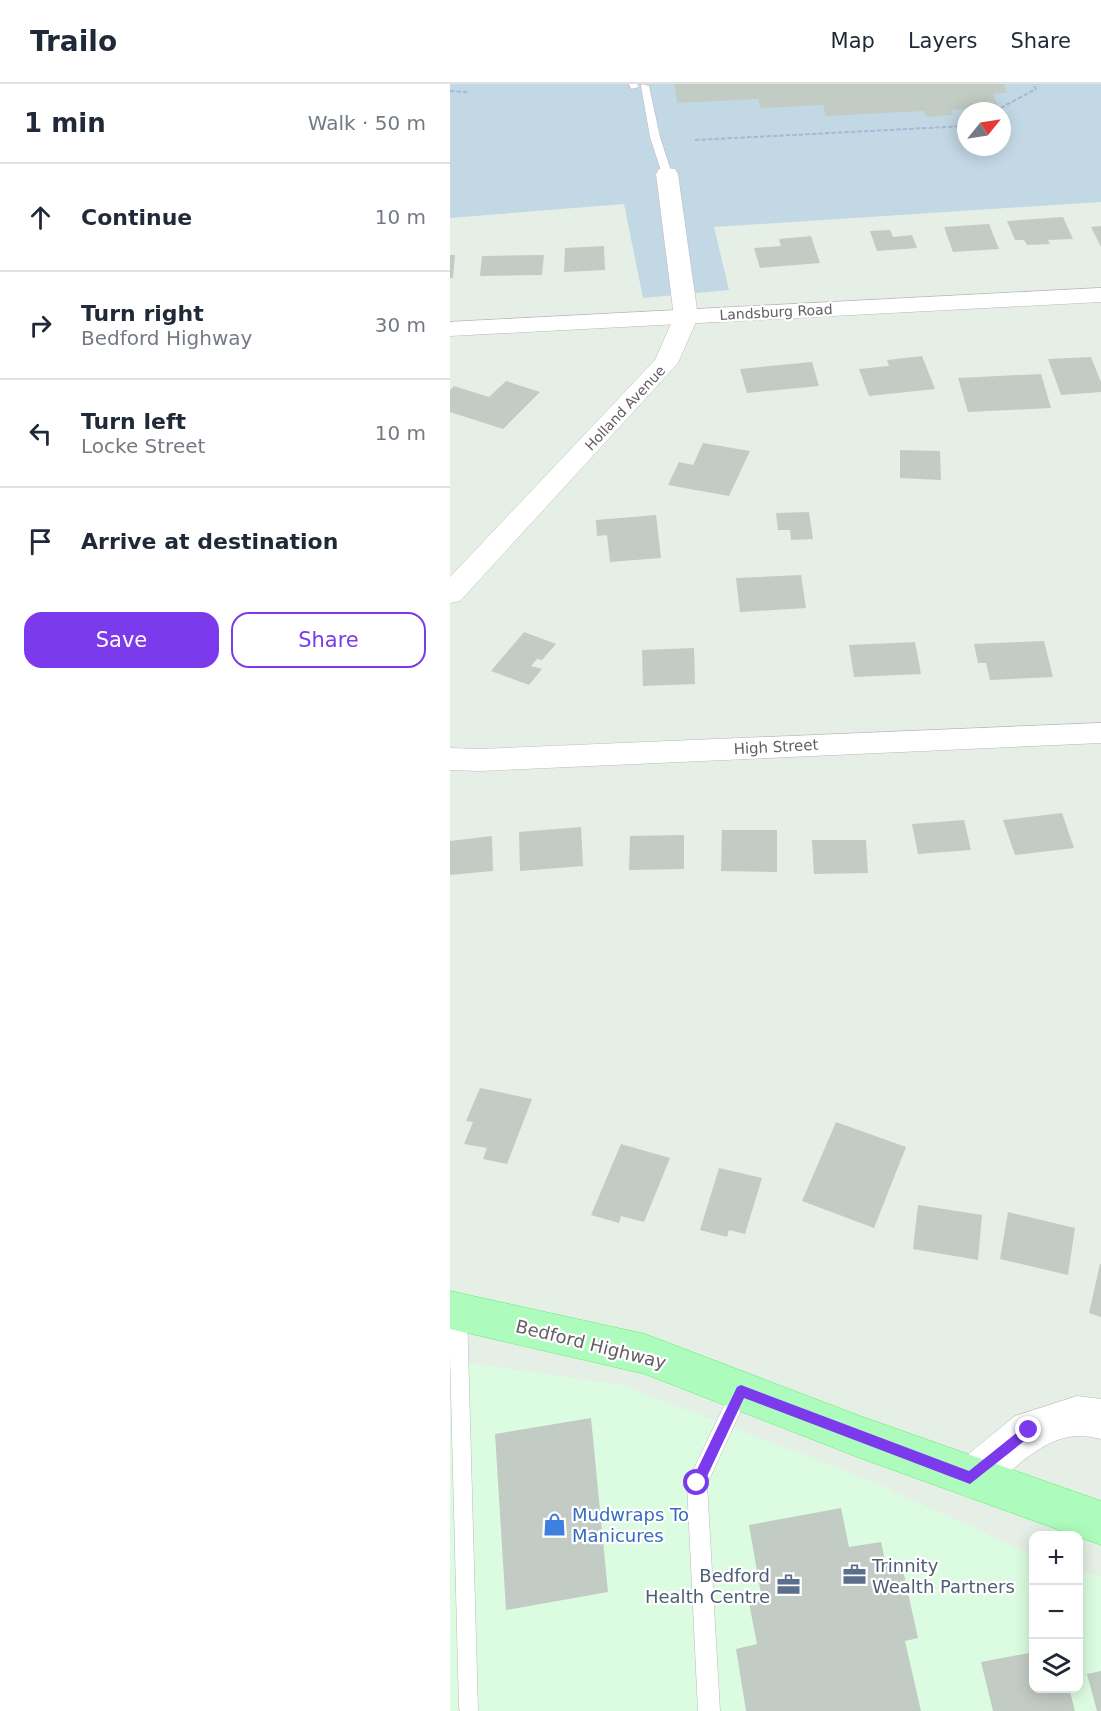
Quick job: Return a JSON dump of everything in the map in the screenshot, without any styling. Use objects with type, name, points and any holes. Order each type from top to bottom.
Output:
[{"type":"main road","name":"Bedford Highway","points":[[454,1311],[645,1354],[970,1478],[1101,1523]]},
{"type":"street","points":[[667,174],[686,317]]},
{"type":"street","name":"Landsburg Road","points":[[450,329],[1101,295]]},
{"type":"street","name":"Holland Avenue","points":[[450,594],[666,363],[686,317]]},
{"type":"street","name":"High Street","points":[[450,759],[480,760],[1101,733]]},
{"type":"street","points":[[970,1478],[1029,1430],[1077,1416],[1101,1419]]},
{"type":"lane","points":[[645,86],[655,137],[667,174]]},
{"type":"lane","points":[[454,1311],[469,1708]]},
{"type":"lane","points":[[709,1711],[697,1483],[741,1391]]},
{"type":"path","points":[[1011,102],[1036,89],[1033,84]]},
{"type":"path","points":[[450,91],[467,92]]},
{"type":"path","points":[[695,140],[957,126]]},
{"type":"shaded area","points":[[450,84],[1101,84],[1101,202],[714,227],[729,290],[643,298],[624,204],[450,218]]},
{"type":"shaded area","points":[[450,1360],[622,1385],[864,1478],[1029,1553],[1029,1693],[1083,1693],[1083,1571],[1101,1577],[1101,1711],[450,1711]]},
{"type":"building","points":[[674,84],[1004,84],[1007,93],[993,94],[997,102],[957,102],[957,110],[951,110],[953,115],[926,117],[924,111],[826,116],[823,105],[760,108],[758,99],[677,103]]},
{"type":"building","points":[[1063,217],[1073,239],[1048,240],[1050,244],[1027,245],[1024,240],[1015,240],[1007,221]]},
{"type":"building","points":[[989,224],[999,249],[953,252],[944,227]]},
{"type":"building","points":[[1101,226],[1101,247],[1091,227]]},
{"type":"building","points":[[890,230],[893,237],[912,235],[917,248],[877,251],[870,231]]},
{"type":"building","points":[[811,236],[820,263],[760,268],[754,248],[781,246],[779,239]]},
{"type":"building","points":[[604,246],[605,270],[564,272],[565,248]]},
{"type":"building","points":[[450,255],[455,255],[453,278],[450,278]]},
{"type":"building","points":[[544,255],[542,275],[480,276],[482,256]]},
{"type":"building","points":[[922,356],[935,389],[869,396],[859,369],[889,366],[887,360]]},
{"type":"building","points":[[1091,357],[1101,382],[1101,392],[1061,395],[1048,359]]},
{"type":"building","points":[[812,362],[819,386],[747,393],[740,369]]},
{"type":"building","points":[[1041,374],[1051,408],[968,412],[958,378]]},
{"type":"building","points":[[506,381],[540,392],[503,429],[450,412],[450,390],[454,386],[489,397]]},
{"type":"building","points":[[703,443],[750,451],[729,496],[668,485],[679,462],[693,465]]},
{"type":"building","points":[[900,450],[940,451],[941,480],[900,478]]},
{"type":"building","points":[[809,512],[813,539],[791,540],[790,530],[778,530],[776,513]]},
{"type":"building","points":[[656,515],[661,558],[610,562],[607,535],[597,536],[596,520]]},
{"type":"building","points":[[801,575],[806,608],[740,612],[736,578]]},
{"type":"building","points":[[524,632],[556,644],[542,660],[537,659],[531,666],[542,669],[529,685],[491,671]]},
{"type":"building","points":[[1044,641],[1053,677],[990,680],[986,663],[978,663],[974,644]]},
{"type":"building","points":[[915,642],[921,674],[854,677],[849,645]]},
{"type":"building","points":[[694,648],[695,684],[643,686],[642,650]]},
{"type":"building","points":[[1062,813],[1074,848],[1015,855],[1003,820]]},
{"type":"building","points":[[964,820],[971,850],[918,854],[912,824]]},
{"type":"building","points":[[581,827],[583,866],[520,871],[519,832]]},
{"type":"building","points":[[722,830],[777,830],[777,872],[721,871]]},
{"type":"building","points":[[684,835],[684,869],[629,870],[630,836]]},
{"type":"building","points":[[492,836],[493,871],[450,875],[450,841]]},
{"type":"building","points":[[812,840],[866,840],[868,873],[814,874]]},
{"type":"building","points":[[480,1088],[532,1099],[507,1164],[483,1159],[487,1148],[464,1144],[473,1122],[466,1121]]},
{"type":"building","points":[[836,1122],[906,1147],[874,1228],[802,1201]]},
{"type":"building","points":[[621,1144],[670,1158],[644,1222],[621,1216],[619,1223],[591,1215]]},
{"type":"building","points":[[719,1168],[762,1178],[745,1234],[729,1230],[727,1237],[700,1230]]},
{"type":"building","points":[[918,1205],[982,1215],[978,1260],[913,1249]]},
{"type":"building","points":[[1008,1212],[1075,1228],[1068,1275],[1000,1259]]},
{"type":"building","points":[[1101,1264],[1101,1317],[1089,1313]]},
{"type":"building","points":[[591,1418],[608,1592],[506,1610],[495,1434]]},
{"type":"building","points":[[841,1508],[849,1547],[881,1542],[886,1564],[901,1561],[918,1638],[905,1641],[921,1711],[746,1711],[736,1649],[757,1644],[749,1603],[762,1600],[749,1525]]},
{"type":"building","points":[[1029,1653],[1029,1693],[1070,1693],[1075,1711],[993,1711],[981,1662]]},
{"type":"building","points":[[1101,1671],[1101,1711],[1097,1711],[1087,1674]]},
{"type":"place","name":"Mudwraps To Manicures","points":[[554,1524]]},
{"type":"place","name":"Trinnity Wealth Partners","points":[[854,1575]]},
{"type":"place","name":"Bedford Health Centre","points":[[788,1585]]},
{"type":"route","points":[[697,1483],[741,1391],[970,1478],[1029,1430]]}]
